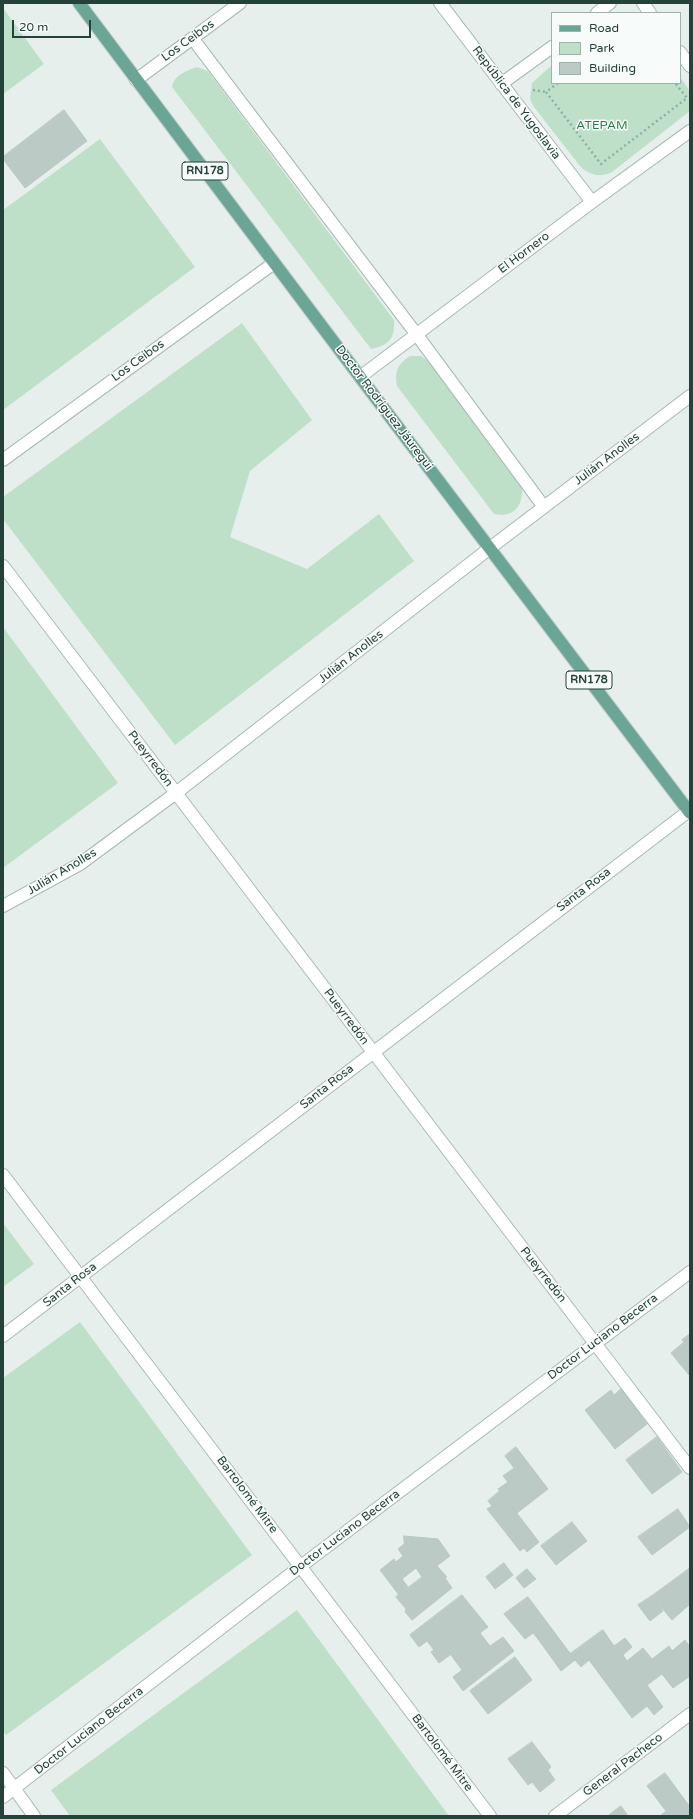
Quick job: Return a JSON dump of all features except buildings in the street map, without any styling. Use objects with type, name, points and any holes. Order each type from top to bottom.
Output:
[{"type":"main road","name":"Doctor Rodríguez Jáuregui","points":[[78,3],[690,811]]},
{"type":"street","name":"Los Ceibos","points":[[136,80],[240,3]]},
{"type":"street","name":"República de Yugoslavia","points":[[440,3],[592,202]]},
{"type":"street","points":[[598,12],[610,3]]},
{"type":"street","points":[[643,3],[649,12]]},
{"type":"street","points":[[192,39],[417,335],[544,507]]},
{"type":"street","points":[[501,84],[551,47]]},
{"type":"street","points":[[681,53],[690,66]]},
{"type":"street","name":"El Hornero","points":[[360,377],[592,202],[690,131]]},
{"type":"street","name":"Los Ceibos","points":[[3,460],[274,263]]},
{"type":"street","name":"Julián Anolles","points":[[3,906],[80,864],[176,793],[490,548],[690,396]]},
{"type":"street","name":"Pueyrredón","points":[[3,566],[690,1468]]},
{"type":"street","name":"Santa Rosa","points":[[3,1336],[372,1052],[690,811]]},
{"type":"street","name":"Bartolomé Mitre","points":[[3,1175],[490,1816]]},
{"type":"street","name":"Doctor Luciano Becerra","points":[[3,1797],[300,1566],[690,1272]]},
{"type":"street","name":"General Pacheco","points":[[555,1816],[690,1714]]},
{"type":"street","points":[[3,1773],[34,1816]]},
{"type":"path","points":[[557,84],[546,92],[601,164],[688,99],[676,84]]},
{"type":"green space","points":[[3,8],[44,64],[3,94]]},
{"type":"green space","name":"ATEPAM","points":[[551,66],[551,84],[681,84],[681,78],[690,91],[690,111],[612,172],[603,175],[595,175],[587,172],[580,166],[534,107],[530,99],[532,83]]},
{"type":"green space","points":[[197,67],[208,71],[394,320],[392,336],[386,343],[371,349],[172,87],[178,76]]},
{"type":"green space","points":[[100,139],[195,267],[3,410],[3,210]]},
{"type":"green space","points":[[242,323],[312,420],[250,471],[230,537],[307,569],[379,514],[414,561],[175,745],[3,519],[3,497]]},
{"type":"green space","points":[[410,356],[421,356],[428,361],[522,488],[521,501],[516,510],[507,514],[494,514],[397,386],[396,376],[398,368],[402,362]]},
{"type":"green space","points":[[3,627],[118,783],[3,868]]},
{"type":"green space","points":[[3,1223],[34,1264],[3,1287]]},
{"type":"green space","points":[[80,1322],[252,1555],[6,1735],[3,1731],[3,1378]]},
{"type":"green space","points":[[297,1610],[449,1816],[70,1816],[51,1790]]}]
